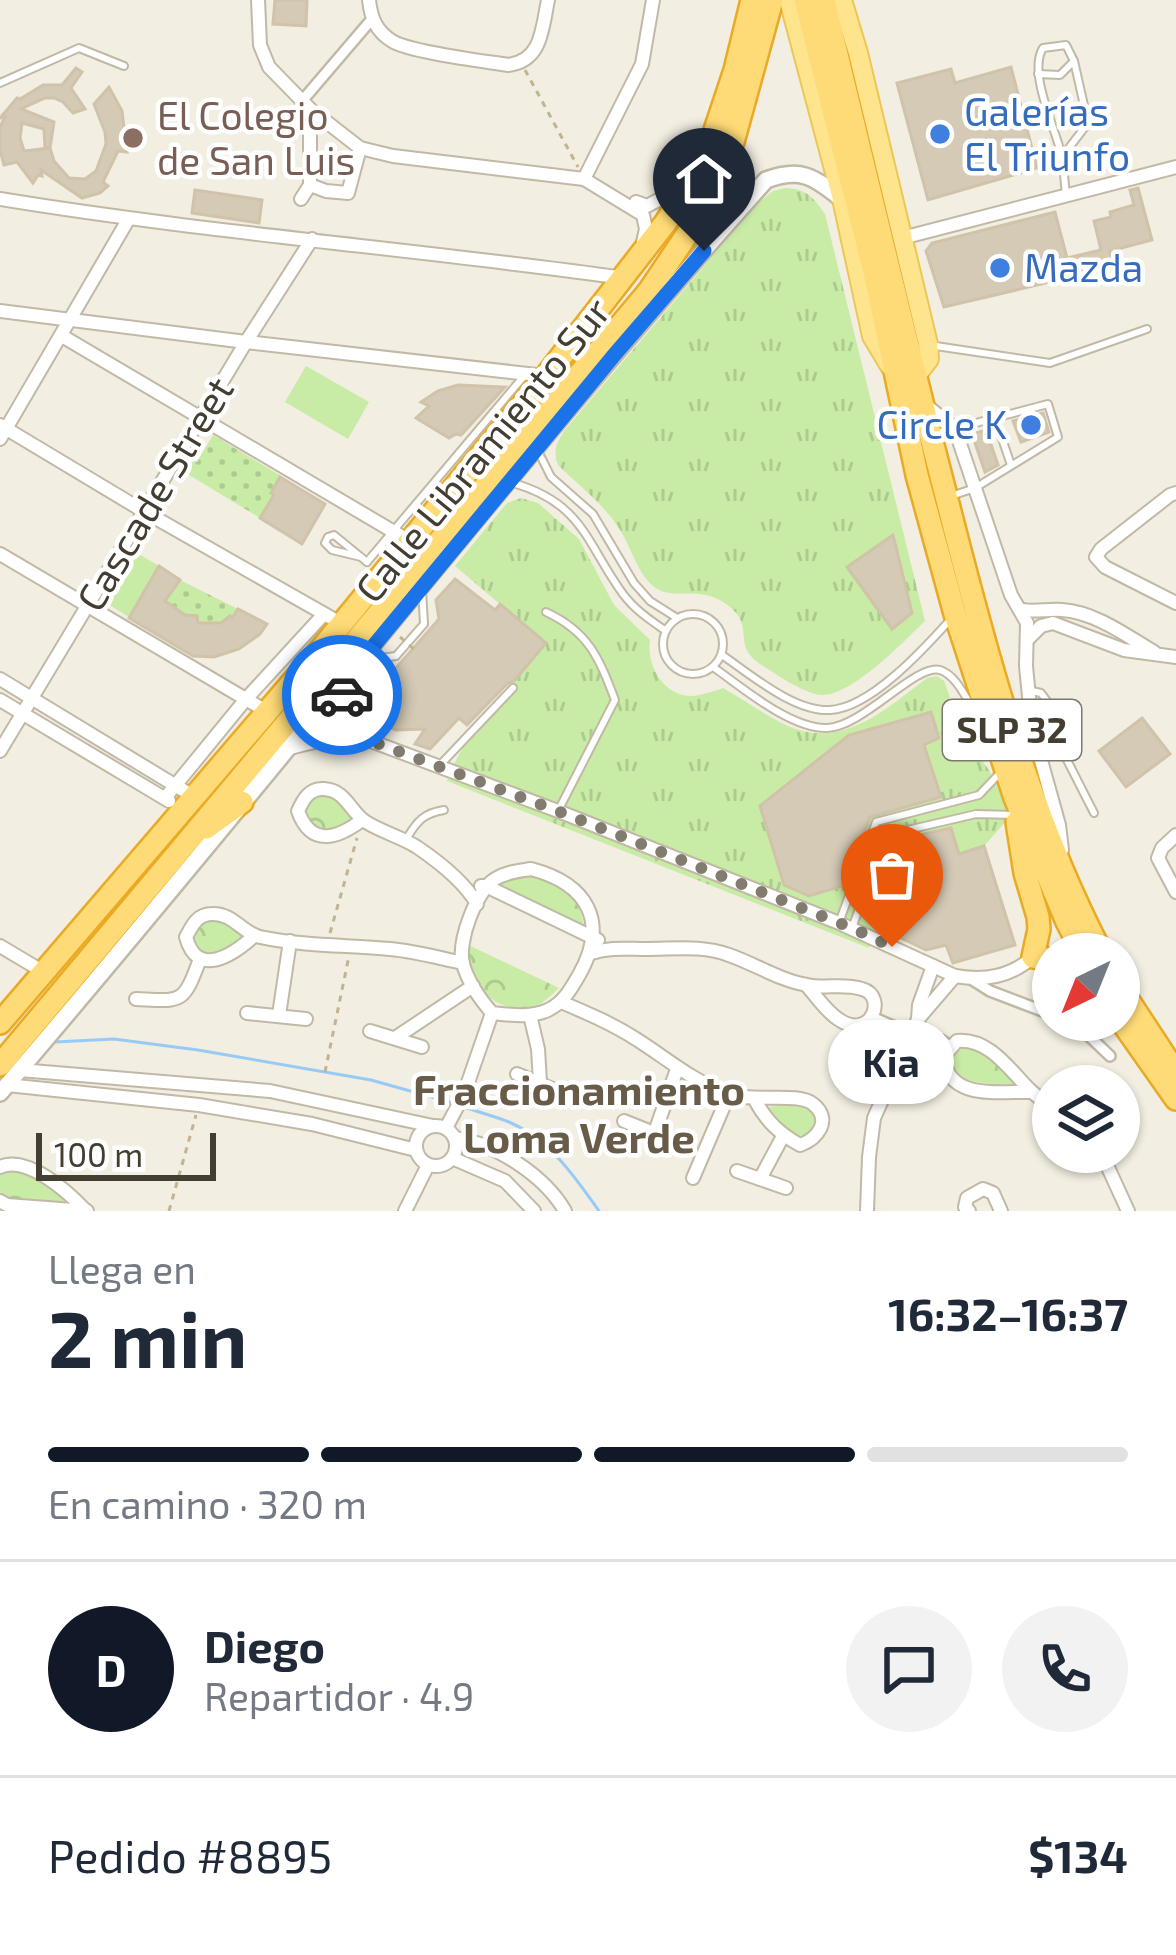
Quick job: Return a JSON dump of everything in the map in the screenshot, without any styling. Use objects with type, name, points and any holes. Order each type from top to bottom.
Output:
[{"type":"highway","name":"Calle Libramiento Sur","points":[[0,1023],[387,573],[466,458],[632,269],[680,201],[714,134],[752,0]]},
{"type":"highway","name":"Calle Libramiento Sur","points":[[410,542],[587,365],[649,291],[694,224],[733,142],[772,0]]},
{"type":"highway","name":"SLP 32","points":[[805,0],[881,271],[895,296],[917,475],[955,614],[1016,807],[1073,933]]},
{"type":"highway","name":"SLP 32","points":[[824,0],[906,376],[922,402],[994,677],[1064,875],[1092,933]]},
{"type":"highway","points":[[895,296],[920,317]]},
{"type":"highway","points":[[587,365],[615,354]]},
{"type":"highway","name":"Calle Libramiento Sur","points":[[4,1075],[182,846],[188,803],[256,705],[341,623]]},
{"type":"highway","points":[[182,846],[242,802]]},
{"type":"highway","points":[[1016,807],[1025,873],[1040,933]]},
{"type":"highway","points":[[112,958],[133,905]]},
{"type":"highway","points":[[0,1036],[15,1004]]},
{"type":"highway","points":[[1140,1025],[1176,1100]]},
{"type":"highway","points":[[1127,1041],[1168,1077]]},
{"type":"highway","points":[[1138,1041],[1168,1077]]},
{"type":"main road","points":[[789,0],[842,199],[872,336],[906,376],[929,359],[928,344],[842,0]]},
{"type":"street","points":[[258,0],[260,45],[269,67],[306,105],[360,148],[584,179],[641,208],[660,200],[685,162],[714,134]]},
{"type":"street","points":[[369,0],[380,32],[400,46],[508,65],[521,64],[533,54],[548,0]]},
{"type":"street","points":[[584,179],[642,64],[652,0]]},
{"type":"street","points":[[302,199],[310,185],[306,105],[372,19]]},
{"type":"street","points":[[310,185],[348,193],[360,148]]},
{"type":"street","points":[[0,200],[128,220],[632,269],[646,222],[641,208],[598,175],[594,160]]},
{"type":"street","points":[[902,238],[1176,167]]},
{"type":"street","points":[[4,1075],[36,1051],[362,660],[387,573],[510,482],[766,180],[788,172],[813,177],[842,199]]},
{"type":"street","points":[[128,220],[2,431],[341,623]]},
{"type":"street","name":"Cascade Street","points":[[0,752],[313,239]]},
{"type":"street","points":[[0,311],[536,375]]},
{"type":"street","points":[[62,336],[410,542]]},
{"type":"street","points":[[922,402],[955,429],[1013,602],[1027,623],[1032,728],[1059,825],[1064,875]]},
{"type":"street","points":[[1176,493],[1096,556],[1105,567],[1176,603]]},
{"type":"street","points":[[0,554],[256,705]]},
{"type":"street","points":[[1022,610],[1080,613],[1160,656]]},
{"type":"street","points":[[1028,640],[1041,626],[1053,622],[1124,650],[1176,657]]},
{"type":"street","points":[[0,679],[188,803]]},
{"type":"street","points":[[342,686],[346,713],[368,740]]},
{"type":"street","points":[[0,700],[188,803]]},
{"type":"street","points":[[288,748],[350,736],[368,740],[845,925],[1032,1007]]},
{"type":"street","points":[[362,820],[342,835],[328,837],[310,832],[298,811],[312,790],[342,795],[362,820],[405,841],[468,887],[477,904]]},
{"type":"street","points":[[1176,835],[1158,858],[1176,892]]},
{"type":"street","points":[[531,868],[552,874],[573,887],[586,906],[592,945],[561,1002],[530,1015],[493,1013],[463,963],[461,945],[477,904],[486,886],[498,876],[531,868]]},
{"type":"street","points":[[468,887],[486,886],[592,945],[693,947],[726,953],[807,986],[870,992],[875,1000],[872,1017],[853,1027],[836,1018],[807,986]]},
{"type":"street","points":[[254,936],[215,960],[200,959],[190,951],[186,938],[194,922],[214,913],[230,917],[254,936],[391,949],[463,963]]},
{"type":"street","points":[[279,1015],[290,940]]},
{"type":"street","points":[[0,946],[42,971]]},
{"type":"street","points":[[136,999],[182,998],[200,959]]},
{"type":"street","points":[[915,1026],[962,977],[1001,976],[1032,963]]},
{"type":"street","points":[[867,1211],[874,1118],[915,1026],[934,966]]},
{"type":"street","points":[[394,1038],[473,986]]},
{"type":"street","points":[[561,1002],[640,1040],[677,1069],[728,1094],[810,1102],[817,1108],[822,1128],[813,1141],[800,1145],[783,1136],[755,1100]]},
{"type":"street","points":[[247,1013],[305,1019]]},
{"type":"street","points":[[416,1150],[418,1137],[447,1127],[493,1013]]},
{"type":"street","points":[[530,1015],[540,1082]]},
{"type":"street","points":[[872,1017],[915,1026],[950,1046]]},
{"type":"street","points":[[370,1031],[422,1047]]},
{"type":"street","points":[[967,1040],[1007,1063],[1031,1092],[969,1091],[945,1070],[943,1057],[956,1041],[967,1040]]},
{"type":"street","points":[[1094,1041],[1110,1056]]},
{"type":"street","points":[[655,1132],[677,1069]]},
{"type":"street","points":[[517,1074],[574,1098]]},
{"type":"street","points":[[4,1075],[112,1076],[270,1091],[447,1127],[535,1176],[565,1211]]},
{"type":"street","points":[[4,1075],[107,1096],[312,1124],[416,1150],[428,1165]]},
{"type":"street","points":[[107,1096],[104,1084],[112,1076]]},
{"type":"street","points":[[693,1178],[728,1094]]},
{"type":"street","points":[[624,1121],[676,1142]]},
{"type":"street","points":[[428,1165],[446,1164],[457,1149],[447,1127]]},
{"type":"street","points":[[760,1179],[783,1136]]},
{"type":"street","points":[[452,1159],[505,1181],[534,1211]]},
{"type":"street","points":[[0,1167],[23,1165],[87,1210]]},
{"type":"street","points":[[405,1211],[428,1165]]},
{"type":"street","points":[[737,1171],[786,1188]]},
{"type":"street","points":[[1111,1173],[1128,1211]]},
{"type":"street","points":[[969,1211],[967,1198],[983,1189],[993,1193],[1001,1211]]},
{"type":"street","points":[[4,1206],[87,1210]]},
{"type":"lane","points":[[1062,157],[1088,123],[1066,45],[1043,48],[1036,58],[1062,157],[1067,196]]},
{"type":"lane","points":[[0,83],[79,48],[124,66]]},
{"type":"lane","points":[[1038,74],[1060,76],[1074,62]]},
{"type":"lane","points":[[928,344],[1050,363],[1147,329]]},
{"type":"lane","points":[[931,435],[1048,404],[1058,437],[975,488],[946,498]]},
{"type":"lane","points":[[995,418],[1011,466]]},
{"type":"lane","points":[[537,449],[550,477],[593,514],[634,583],[650,601],[677,618]]},
{"type":"lane","points":[[510,482],[558,503],[587,533],[622,593],[666,631]]},
{"type":"lane","points":[[362,660],[396,656],[424,624],[387,573],[334,535],[328,537],[325,543],[332,550],[387,573]]},
{"type":"lane","points":[[387,573],[410,542]]},
{"type":"lane","points":[[546,612],[571,624],[598,656],[615,700],[558,811]]},
{"type":"lane","points":[[691,614],[712,620],[722,632],[722,655],[713,667],[700,674],[678,670],[664,654],[666,631],[677,618],[691,614]]},
{"type":"lane","points":[[722,655],[776,692],[826,711],[854,705],[913,661],[955,614]]},
{"type":"lane","points":[[713,667],[773,709],[824,728],[851,723],[917,676],[931,669],[943,670],[993,733]]},
{"type":"lane","points":[[437,767],[513,688]]},
{"type":"lane","points":[[1028,690],[1041,693],[1051,705],[1066,758],[1094,813]]},
{"type":"lane","points":[[845,925],[876,822],[979,794],[1004,767]]},
{"type":"lane","points":[[845,925],[886,835],[1016,807]]},
{"type":"lane","points":[[405,841],[418,820],[444,810]]},
{"type":"path","points":[[521,64],[584,179]]},
{"type":"path","points":[[400,637],[416,651]]},
{"type":"path","points":[[327,946],[362,820]]},
{"type":"path","points":[[325,1072],[350,948]]},
{"type":"path","points":[[169,1211],[199,1106]]},
{"type":"green space","points":[[785,188],[809,195],[825,214],[925,621],[862,677],[822,695],[794,685],[753,658],[740,620],[730,607],[708,596],[669,593],[653,586],[610,516],[558,465],[556,456],[564,431],[758,203]]},
{"type":"green space","points":[[306,366],[369,402],[348,439],[285,402]]},
{"type":"green space","points":[[213,435],[281,476],[260,518],[186,473]]},
{"type":"green space","points":[[521,498],[538,503],[579,539],[614,605],[650,640],[654,669],[673,691],[693,696],[723,688],[799,730],[835,732],[868,720],[927,678],[937,676],[944,681],[964,736],[999,788],[1009,818],[984,846],[898,873],[869,948],[447,781],[478,725],[546,643],[455,566],[507,503]]},
{"type":"green space","points":[[132,550],[159,566],[129,617],[103,601]]},
{"type":"green space","points":[[180,580],[238,609],[218,625],[198,623],[165,601]]},
{"type":"green space","points":[[323,794],[352,814],[350,821],[331,829],[314,828],[305,820],[303,808],[311,797]]},
{"type":"green space","points":[[529,873],[567,890],[584,927],[497,886],[511,876]]},
{"type":"green space","points":[[205,919],[226,922],[245,936],[208,954],[190,937]]},
{"type":"green space","points":[[466,944],[559,988],[536,1006],[521,1009],[496,1002],[477,983]]},
{"type":"green space","points":[[965,1043],[1019,1080],[1017,1085],[979,1082],[953,1072],[949,1058]]},
{"type":"green space","points":[[794,1102],[809,1107],[815,1117],[814,1128],[799,1136],[786,1132],[764,1108]]},
{"type":"green space","points":[[22,1168],[67,1201],[19,1201],[4,1196],[0,1171]]},
{"type":"building","points":[[275,0],[307,0],[306,26],[273,24]]},
{"type":"building","points":[[1011,67],[1037,168],[928,200],[897,83],[951,69],[955,83]]},
{"type":"building","points":[[76,68],[82,72],[71,88],[85,109],[73,113],[63,102],[45,98],[21,109],[54,122],[50,148],[69,178],[85,179],[96,171],[106,144],[94,104],[109,87],[122,111],[127,152],[118,151],[103,182],[108,186],[82,198],[41,170],[42,176],[33,183],[17,162],[4,165],[0,150],[5,117],[0,118],[17,98],[43,85],[62,85]],"holes":[[[22,123],[44,129],[45,148],[50,148],[24,151]]]},
{"type":"building","name":"Mazda","points":[[1138,188],[1152,240],[1110,251],[1114,267],[944,307],[926,251],[932,243],[1055,212],[1067,258],[1101,250],[1094,221],[1134,205],[1130,190]]},
{"type":"building","points":[[195,190],[262,200],[259,223],[192,213]]},
{"type":"building","points":[[458,385],[505,387],[461,435],[449,438],[416,418],[429,406],[421,402]]},
{"type":"building","name":"Circle K","points":[[1043,413],[1049,432],[1021,442],[1013,421]]},
{"type":"building","points":[[986,430],[998,465],[985,472],[972,434]]},
{"type":"building","points":[[280,477],[325,504],[302,544],[260,518]]},
{"type":"building","points":[[893,535],[912,613],[892,629],[847,567]]},
{"type":"building","points":[[159,566],[180,580],[165,601],[185,615],[197,616],[198,623],[221,623],[238,609],[267,624],[239,649],[214,657],[193,656],[129,618]]},
{"type":"building","points":[[455,579],[495,610],[500,604],[546,643],[467,725],[459,718],[430,749],[415,744],[425,729],[388,727],[373,705],[386,703],[375,692],[439,619],[436,600]]},
{"type":"building","points":[[931,712],[939,738],[924,745],[941,797],[870,817],[845,885],[809,896],[784,885],[760,806],[849,735]]},
{"type":"building","points":[[1142,718],[1170,754],[1126,787],[1099,751]]},
{"type":"building","points":[[951,828],[959,854],[984,846],[1015,945],[953,963],[946,945],[926,950],[878,927],[899,868],[880,874],[892,841]]},
{"type":"waterway","points":[[55,1042],[114,1039],[198,1050],[371,1080],[453,1103]]},
{"type":"waterway","points":[[462,1106],[509,1122],[537,1138],[599,1211]]},
{"type":"way so far","points":[[342,695],[346,713],[368,740],[558,811],[892,947]]},
{"type":"place","name":"Galerías El Triunfo","points":[[940,134]]},
{"type":"place","name":"El Colegio de San Luis","points":[[133,138]]},
{"type":"place","name":"Mazda","points":[[1000,268]]},
{"type":"place","name":"Circle K","points":[[1031,425]]},
{"type":"place","name":"Kia","points":[[892,947]]},
{"type":"district","name":"Fraccionamiento Loma Verde","points":[[579,1114]]},
{"type":"route","points":[[342,695],[342,686],[362,660],[704,251]]}]
